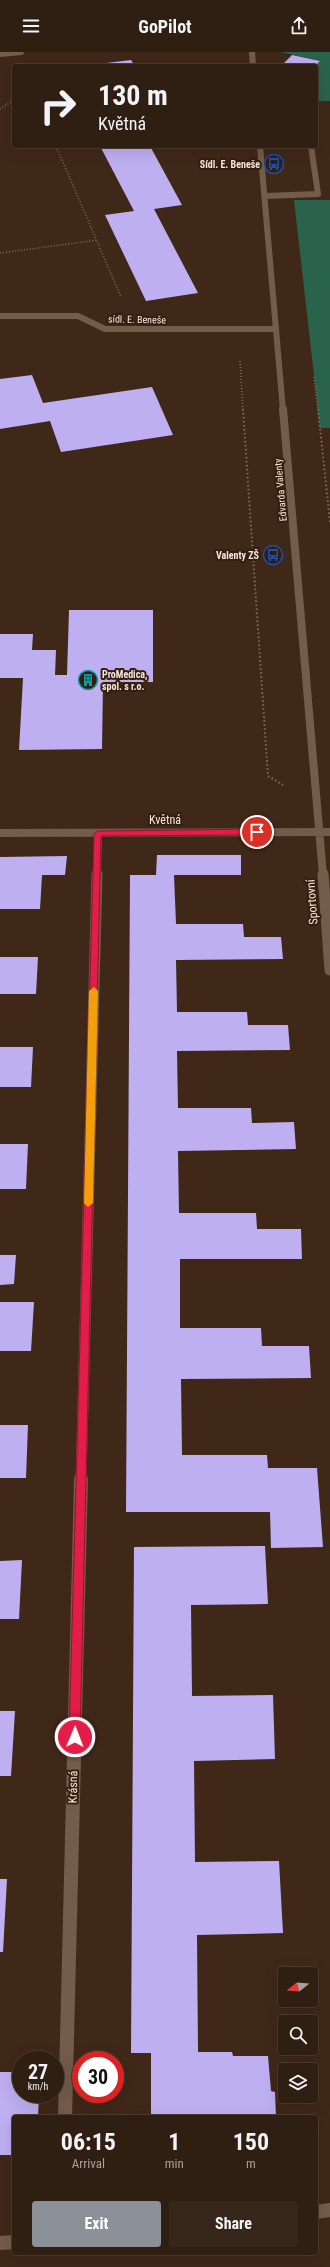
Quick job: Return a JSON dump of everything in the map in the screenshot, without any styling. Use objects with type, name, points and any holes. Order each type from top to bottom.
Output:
[{"type":"street","points":[[0,54],[21,52]]},
{"type":"street","points":[[252,52],[253,64]]},
{"type":"street","name":"Edvarda Valenty","points":[[260,148],[318,805],[325,832]]},
{"type":"street","points":[[265,196],[318,194],[311,148]]},
{"type":"street","name":"sídl. E. Beneše","points":[[0,316],[78,316],[105,329],[276,329]]},
{"type":"street","name":"Květná","points":[[0,833],[98,834],[325,832]]},
{"type":"street","name":"Sportovní","points":[[325,832],[330,970]]},
{"type":"street","name":"Krásná","points":[[65,2115],[98,834]]},
{"type":"street","points":[[318,2212],[330,2210]]},
{"type":"street","points":[[0,2243],[12,2242]]},
{"type":"path","points":[[0,110],[12,101]]},
{"type":"path","points":[[57,148],[98,240],[134,329]]},
{"type":"path","points":[[0,253],[98,240]]},
{"type":"path","points":[[239,354],[268,776],[318,805]]},
{"type":"path","points":[[321,436],[330,522]]},
{"type":"green space","points":[[281,52],[330,52],[330,101],[318,101],[317,64],[320,61]]},
{"type":"green space","points":[[294,200],[330,200],[330,428],[320,428]]},
{"type":"building","points":[[292,55],[320,61],[317,64],[283,64]]},
{"type":"building","points":[[131,60],[134,64],[98,64]]},
{"type":"building","points":[[101,148],[151,148],[182,205],[154,209],[198,293],[146,301],[105,215],[134,211]]},
{"type":"building","points":[[32,375],[43,403],[152,387],[173,435],[61,452],[50,421],[0,429],[0,379]]},
{"type":"building","name":"ProMedica, spol. s r.o.","points":[[69,610],[153,610],[153,682],[103,682],[102,749],[19,750],[23,678],[0,678],[0,634],[33,634],[32,650],[56,650],[55,675],[67,675]]},
{"type":"building","points":[[157,855],[241,855],[241,875],[174,875],[176,924],[243,924],[244,937],[281,937],[283,959],[176,960],[177,1012],[247,1012],[248,1025],[288,1025],[290,1050],[177,1051],[178,1108],[251,1108],[252,1123],[294,1122],[296,1149],[178,1151],[179,1213],[256,1213],[257,1229],[301,1229],[302,1259],[180,1259],[180,1328],[261,1328],[262,1346],[309,1346],[311,1378],[181,1379],[182,1455],[267,1455],[268,1468],[317,1468],[323,1547],[271,1548],[270,1512],[126,1512],[130,875],[156,875]]},
{"type":"building","points":[[67,856],[65,875],[42,875],[40,909],[0,909],[0,857]]},
{"type":"building","points":[[0,957],[38,957],[36,994],[0,994]]},
{"type":"building","points":[[0,1047],[33,1047],[31,1087],[0,1087]]},
{"type":"building","points":[[0,1144],[28,1144],[26,1189],[0,1189]]},
{"type":"building","points":[[0,1255],[16,1255],[14,1284],[0,1285]]},
{"type":"building","points":[[0,1302],[34,1302],[31,1351],[0,1351]]},
{"type":"building","points":[[0,1425],[28,1425],[26,1478],[0,1478]]},
{"type":"building","points":[[265,1546],[268,1604],[191,1605],[192,1696],[273,1695],[275,1759],[194,1761],[195,1862],[279,1861],[283,1933],[197,1935],[198,2052],[232,2052],[233,2056],[268,2056],[271,2091],[275,2092],[276,2115],[151,2115],[151,2053],[131,2053],[134,1547]]},
{"type":"building","points":[[22,1560],[19,1619],[0,1619],[0,1561]]},
{"type":"building","points":[[0,1711],[15,1711],[11,1776],[0,1776]]},
{"type":"building","points":[[0,1879],[7,1879],[3,1952],[0,1952]]},
{"type":"building","points":[[0,2072],[12,2072],[12,2103],[39,2103],[38,2115],[12,2115],[12,2155],[0,2155]]},
{"type":"slow traffic","points":[[88,1203],[94,991]]},
{"type":"place","name":"Sídl. E. Beneše","points":[[274,164]]},
{"type":"place","name":"Valenty ZŠ","points":[[273,555]]},
{"type":"place","name":"ProMedica, spol. s r.o.","points":[[88,680]]},
{"type":"route","points":[[75,1737],[98,834],[257,832]]}]
